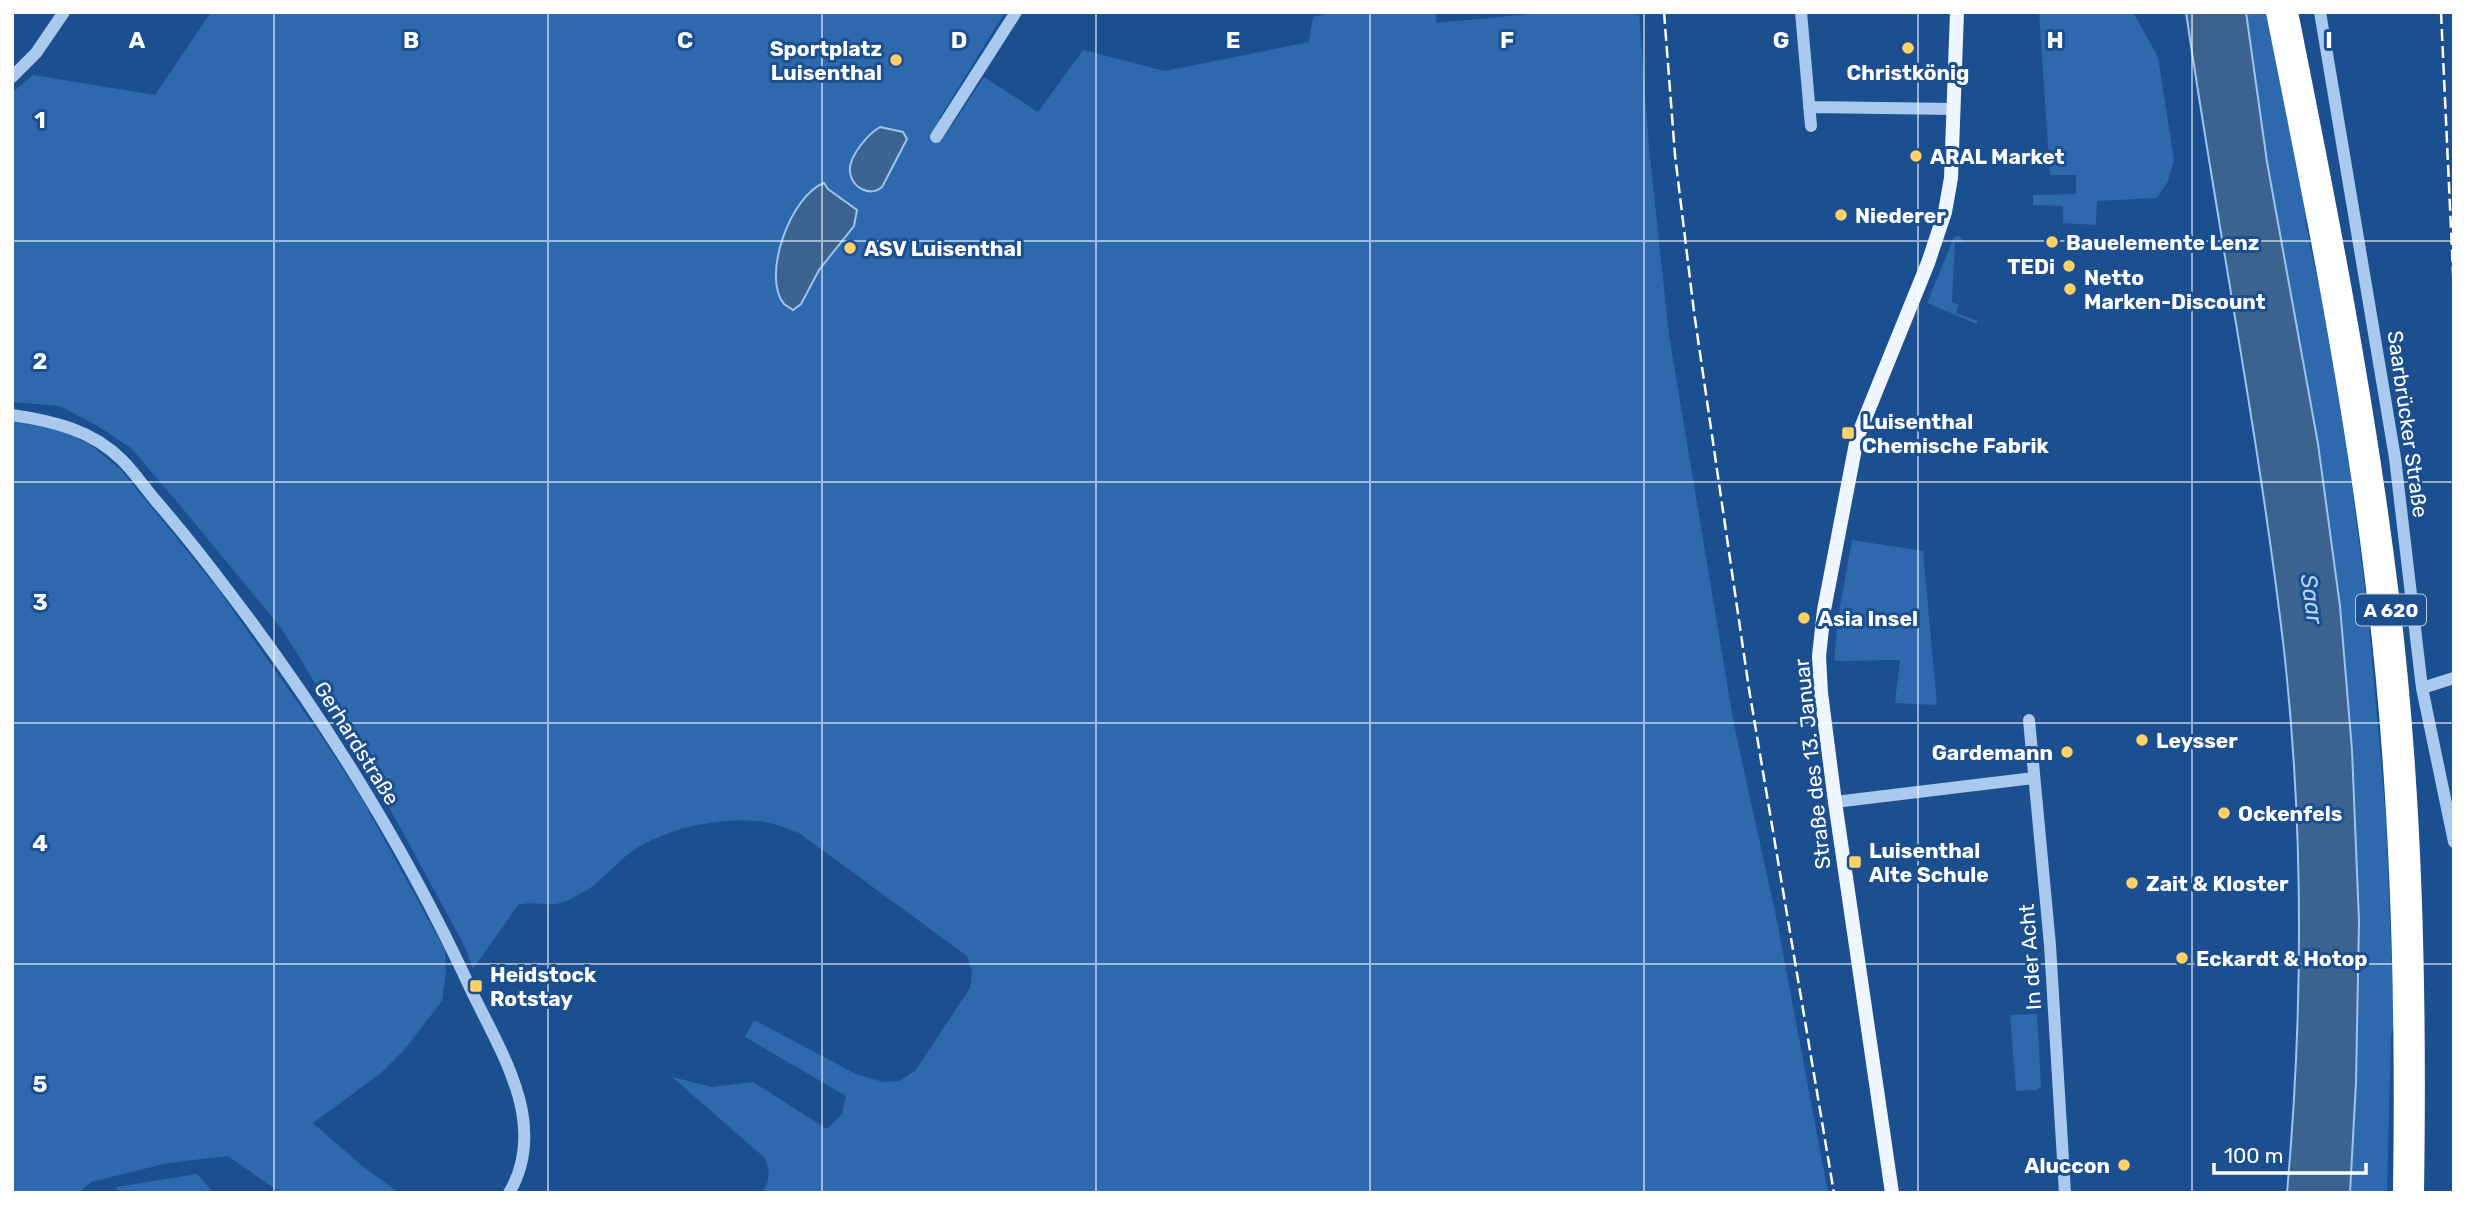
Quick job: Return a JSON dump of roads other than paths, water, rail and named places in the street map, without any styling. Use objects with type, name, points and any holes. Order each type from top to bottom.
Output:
[{"type":"highway","name":"A 620","points":[[2275,12],[2343,363],[2375,583],[2393,786],[2401,958],[2402,1193]]},
{"type":"highway","name":"A 620","points":[[2289,12],[2354,348],[2390,597],[2407,785],[2412,885],[2417,1093],[2415,1193]]},
{"type":"main road","name":"Straße des 13. Januar","points":[[1892,1193],[1835,802],[1819,656],[1824,610],[1857,438],[1928,263],[1945,212],[1951,178],[1957,12]]},
{"type":"street","points":[[12,77],[36,53],[64,12]]},
{"type":"street","points":[[936,137],[1016,12]]},
{"type":"street","points":[[1801,12],[1811,126]]},
{"type":"street","name":"Saarbrücker Straße","points":[[2320,12],[2395,458],[2422,688],[2454,842]]},
{"type":"street","points":[[1809,107],[1954,109]]},
{"type":"street","name":"Gerhardstraße","points":[[12,415],[49,420],[74,428],[94,438],[122,459],[200,552],[287,669],[371,799],[449,942],[517,1093],[523,1122],[523,1150],[509,1193]]},
{"type":"street","points":[[2422,688],[2454,678]]},
{"type":"street","name":"In der Acht","points":[[2029,720],[2050,945],[2065,1193]]},
{"type":"street","points":[[1835,802],[2034,778]]},
{"type":"water","name":"Saar","points":[[2186,12],[2246,12],[2267,162],[2318,444],[2340,606],[2352,750],[2359,921],[2356,1082],[2350,1193],[2287,1193],[2296,1058],[2299,922],[2291,718],[2274,570]]},
{"type":"water","points":[[880,127],[903,132],[907,139],[882,187],[867,191],[851,178],[850,166],[860,146]]},
{"type":"water","points":[[824,183],[828,189],[857,210],[854,226],[819,270],[801,304],[793,310],[784,304],[778,291],[778,257],[791,219],[812,190]]},
{"type":"railway","points":[[1664,12],[1675,155],[1694,312],[1749,689],[1834,1193]]},
{"type":"railway","points":[[2441,12],[2454,294]]},
{"type":"place","name":"Christkönig","points":[[1908,48]]},
{"type":"place","name":"Sportplatz Luisenthal","points":[[896,60]]},
{"type":"place","name":"ARAL Market","points":[[1916,156]]},
{"type":"place","name":"Niederer","points":[[1841,215]]},
{"type":"place","name":"Bauelemente Lenz","points":[[2052,242]]},
{"type":"place","name":"ASV Luisenthal","points":[[850,248]]},
{"type":"place","name":"TEDi","points":[[2069,266]]},
{"type":"place","name":"Netto Marken-Discount","points":[[2070,289]]},
{"type":"place","name":"Luisenthal Chemische Fabrik","points":[[1848,433]]},
{"type":"place","name":"Asia Insel","points":[[1804,618]]},
{"type":"place","name":"Leysser","points":[[2142,740]]},
{"type":"place","name":"Gardemann","points":[[2067,752]]},
{"type":"place","name":"Ockenfels","points":[[2224,813]]},
{"type":"place","name":"Luisenthal Alte Schule","points":[[1855,862]]},
{"type":"place","name":"Zait & Kloster","points":[[2132,883]]},
{"type":"place","name":"Eckardt & Hotop","points":[[2182,958]]},
{"type":"place","name":"Heidstock Rotstay","points":[[476,986]]},
{"type":"place","name":"Aluccon","points":[[2124,1165]]}]
